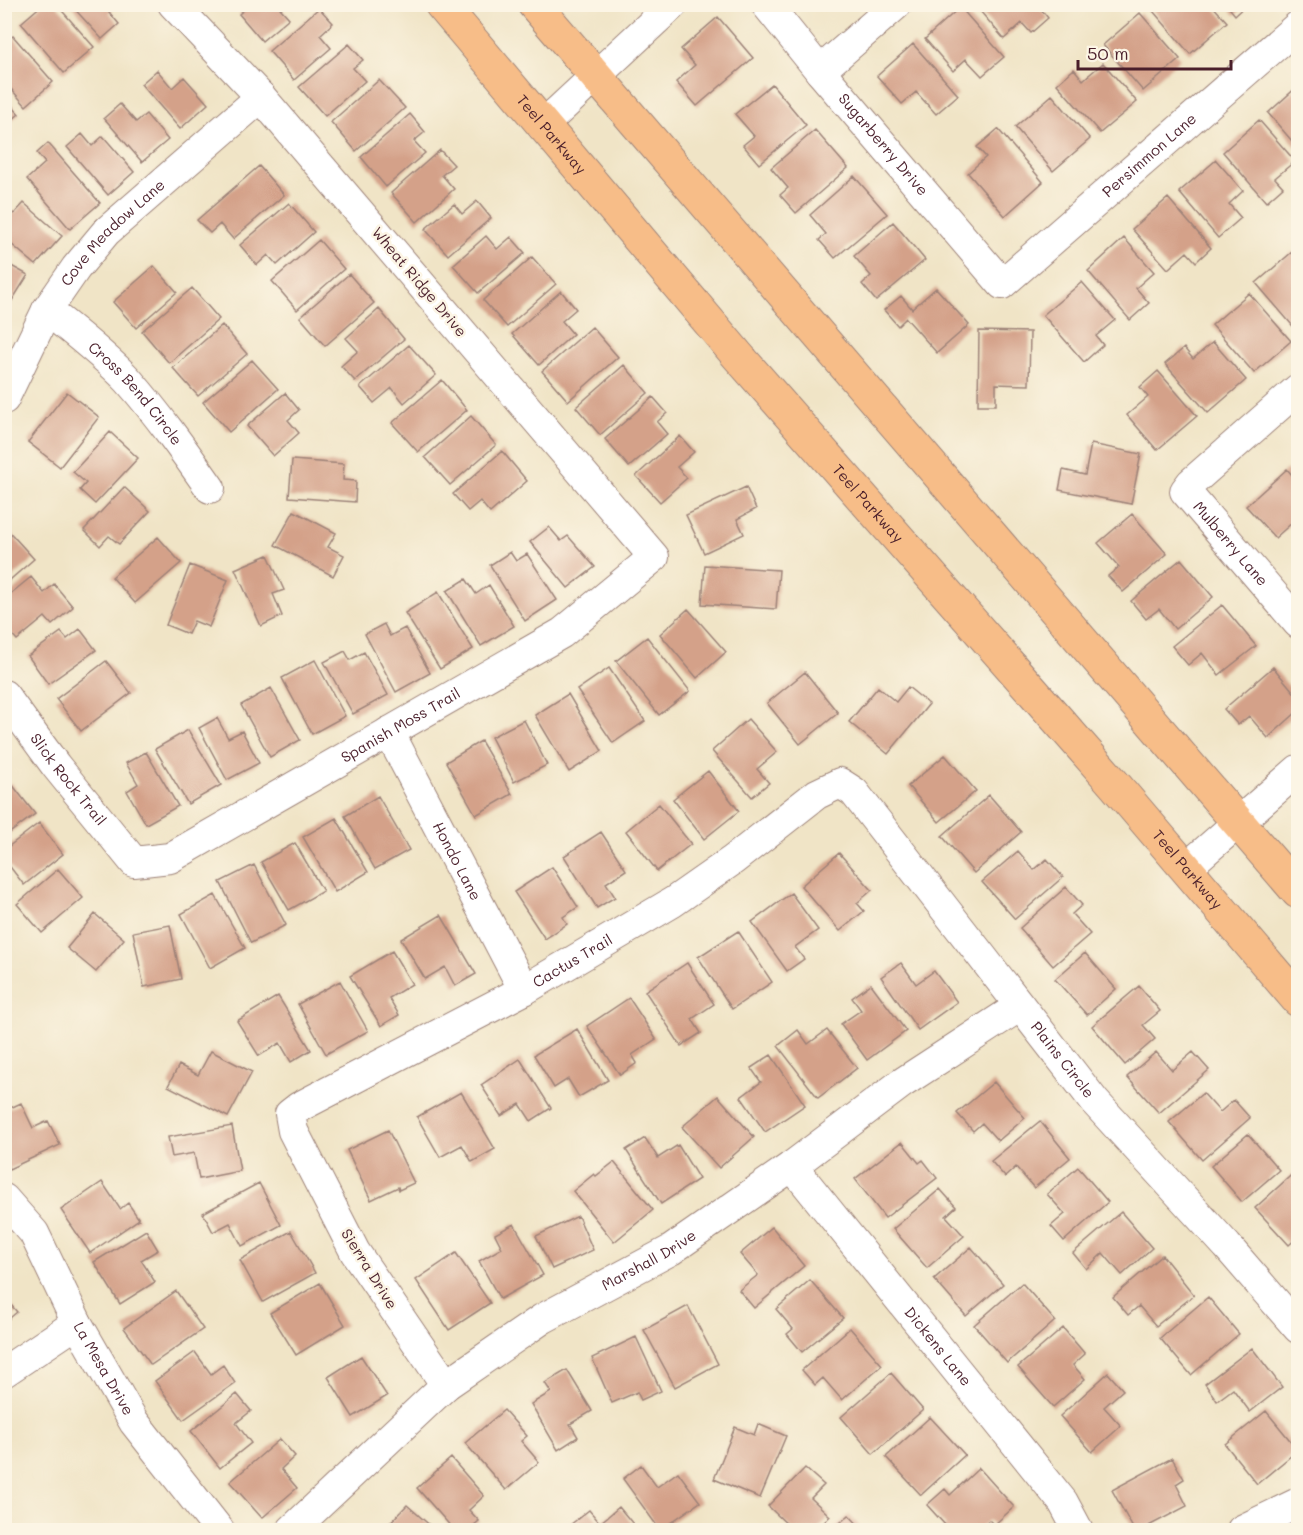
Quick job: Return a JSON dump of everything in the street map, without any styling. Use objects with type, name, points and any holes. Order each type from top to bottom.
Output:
[{"type":"main road","name":"Teel Parkway","points":[[441,4],[738,356],[1299,1000]]},
{"type":"main road","points":[[534,4],[1299,892]]},
{"type":"street","points":[[542,126],[673,4]]},
{"type":"street","name":"Sugarberry Drive","points":[[766,4],[820,71],[1002,284]]},
{"type":"street","points":[[820,71],[897,4]]},
{"type":"street","name":"Wheat Ridge Drive","points":[[176,8],[261,98],[654,558]]},
{"type":"street","name":"Persimmon Lane","points":[[1002,284],[1299,26]]},
{"type":"street","name":"Cove Meadow Lane","points":[[4,399],[47,310],[76,267],[106,232],[261,98]]},
{"type":"street","name":"Cross Bend Circle","points":[[47,310],[91,346],[126,379],[164,422],[210,488]]},
{"type":"street","name":"Mulberry Lane","points":[[1299,389],[1191,483],[1185,491],[1299,623]]},
{"type":"street","name":"Spanish Moss Trail","points":[[134,862],[170,858],[562,633],[654,558]]},
{"type":"street","name":"Slick Rock Trail","points":[[4,695],[56,766],[134,862]]},
{"type":"street","name":"Hondo Lane","points":[[389,732],[524,990]]},
{"type":"street","points":[[1186,868],[1299,770]]},
{"type":"street","name":"Cactus Trail","points":[[290,1114],[298,1107],[524,990],[673,902],[733,860],[817,794],[840,783]]},
{"type":"street","name":"Plains Circle","points":[[840,783],[854,792],[1095,1102],[1299,1328]]},
{"type":"street","name":"Marshall Drive","points":[[292,1530],[446,1385],[542,1319],[671,1250],[792,1166],[902,1083],[1020,1006]]},
{"type":"street","name":"Sierra Drive","points":[[290,1114],[293,1131],[355,1252],[446,1385]]},
{"type":"street","name":"Dickens Lane","points":[[792,1166],[1059,1497],[1078,1530]]},
{"type":"street","name":"La Mesa Drive","points":[[4,1199],[34,1233],[77,1323],[134,1422],[219,1530]]},
{"type":"street","points":[[4,1372],[77,1323]]},
{"type":"street","points":[[1242,1530],[1299,1503]]},
{"type":"building","points":[[43,4],[56,4],[94,47],[64,73],[21,23]]},
{"type":"building","points":[[251,4],[284,4],[280,8],[289,18],[262,41],[239,14]]},
{"type":"building","points":[[974,4],[1037,4],[1048,18],[1031,33],[1022,23],[1004,39]]},
{"type":"building","points":[[1147,4],[1211,4],[1227,22],[1190,54]]},
{"type":"building","points":[[1226,4],[1247,4],[1235,15]]},
{"type":"building","points":[[71,5],[118,5],[109,12],[119,24],[102,39]]},
{"type":"building","points":[[960,7],[1004,57],[982,76],[966,59],[953,71],[925,39]]},
{"type":"building","points":[[319,8],[333,23],[320,35],[331,48],[294,80],[269,51]]},
{"type":"building","points":[[1140,13],[1180,59],[1143,91],[1103,45]]},
{"type":"building","points":[[718,17],[753,58],[697,106],[676,82],[695,65],[681,49]]},
{"type":"building","points":[[13,36],[53,82],[26,106],[4,81],[4,43]]},
{"type":"building","points":[[349,44],[363,60],[353,68],[365,81],[325,116],[299,87]]},
{"type":"building","points":[[913,44],[958,95],[936,114],[916,92],[902,104],[877,76]]},
{"type":"building","points":[[1103,63],[1137,102],[1100,133],[1057,84],[1074,69],[1083,80]]},
{"type":"building","points":[[157,70],[172,88],[184,77],[208,104],[180,129],[141,84]]},
{"type":"building","points":[[379,80],[405,108],[356,151],[331,122]]},
{"type":"building","points":[[772,84],[806,125],[759,164],[743,145],[754,136],[735,114]]},
{"type":"building","points":[[1298,86],[1298,148],[1268,113]]},
{"type":"building","points":[[1052,95],[1090,139],[1053,171],[1015,127]]},
{"type":"building","points":[[4,97],[19,114],[4,127]]},
{"type":"building","points":[[120,104],[136,122],[146,114],[168,140],[142,162],[104,118]]},
{"type":"building","points":[[410,114],[425,132],[414,141],[425,153],[386,187],[361,157]]},
{"type":"building","points":[[1259,120],[1295,161],[1275,178],[1283,187],[1266,202],[1223,152]]},
{"type":"building","points":[[998,129],[1043,182],[1005,216],[968,173],[986,157],[977,147]]},
{"type":"building","points":[[815,130],[848,168],[796,213],[780,195],[788,188],[771,168]]},
{"type":"building","points":[[82,134],[92,146],[103,136],[134,172],[108,195],[67,147]]},
{"type":"building","points":[[48,143],[100,203],[70,229],[27,179],[45,163],[37,153]]},
{"type":"building","points":[[440,150],[454,165],[442,175],[454,189],[417,222],[391,193]]},
{"type":"building","points":[[1216,160],[1243,191],[1229,204],[1241,218],[1218,238],[1179,192]]},
{"type":"building","points":[[259,166],[284,195],[233,239],[220,224],[210,233],[197,220]]},
{"type":"building","points":[[854,176],[887,214],[835,258],[819,240],[826,234],[810,215]]},
{"type":"building","points":[[1168,198],[1211,248],[1196,262],[1187,252],[1168,269],[1132,229]]},
{"type":"building","points":[[477,201],[491,218],[448,255],[425,229],[454,204],[462,214]]},
{"type":"building","points":[[24,203],[62,236],[36,265],[4,238],[4,206],[14,214]]},
{"type":"building","points":[[289,203],[314,232],[277,265],[268,255],[257,265],[240,245]]},
{"type":"building","points":[[893,222],[925,260],[876,301],[862,284],[871,276],[854,256]]},
{"type":"building","points":[[486,236],[497,249],[511,237],[525,253],[478,293],[453,265]]},
{"type":"building","points":[[1124,238],[1154,272],[1136,288],[1149,303],[1130,320],[1088,271]]},
{"type":"building","points":[[319,240],[344,269],[297,310],[272,281]]},
{"type":"building","points":[[1292,252],[1298,260],[1298,332],[1256,283]]},
{"type":"building","points":[[532,257],[556,284],[507,327],[483,300]]},
{"type":"building","points":[[4,262],[28,275],[8,307],[4,304]]},
{"type":"building","points":[[154,266],[177,292],[136,328],[113,302]]},
{"type":"building","points":[[349,274],[374,303],[325,346],[300,317]]},
{"type":"building","points":[[1082,282],[1115,320],[1096,336],[1103,345],[1084,362],[1043,315]]},
{"type":"building","points":[[192,288],[219,319],[169,363],[142,331]]},
{"type":"building","points":[[936,288],[969,325],[937,353],[906,318],[898,326],[884,310],[901,296],[912,309]]},
{"type":"building","points":[[561,291],[576,309],[562,321],[573,334],[539,365],[512,334]]},
{"type":"building","points":[[1249,293],[1291,341],[1254,373],[1212,325]]},
{"type":"building","points":[[379,309],[404,339],[355,381],[341,366],[358,351],[346,338]]},
{"type":"building","points":[[222,325],[247,354],[198,396],[173,368]]},
{"type":"building","points":[[592,327],[618,357],[568,401],[542,371]]},
{"type":"building","points":[[979,331],[1030,332],[1029,385],[996,384],[996,405],[978,405]]},
{"type":"building","points":[[1213,342],[1246,380],[1208,413],[1165,364],[1184,348],[1193,359]]},
{"type":"building","points":[[409,345],[436,375],[404,403],[392,388],[374,403],[360,387]]},
{"type":"building","points":[[252,360],[278,389],[229,432],[203,402]]},
{"type":"building","points":[[624,365],[648,393],[600,435],[576,407]]},
{"type":"building","points":[[1158,371],[1197,416],[1157,450],[1127,415],[1148,397],[1140,387]]},
{"type":"building","points":[[442,380],[467,410],[418,452],[392,423]]},
{"type":"building","points":[[67,392],[99,417],[60,467],[28,442]]},
{"type":"building","points":[[285,393],[299,410],[288,420],[299,433],[273,456],[247,426]]},
{"type":"building","points":[[653,397],[667,413],[657,422],[667,434],[629,467],[605,439]]},
{"type":"building","points":[[471,416],[496,445],[450,485],[425,457]]},
{"type":"building","points":[[110,432],[138,458],[95,504],[80,490],[86,483],[73,472]]},
{"type":"building","points":[[680,436],[694,452],[677,467],[687,478],[660,502],[636,476]]},
{"type":"building","points":[[1091,444],[1141,454],[1131,504],[1059,490],[1063,470],[1085,475]]},
{"type":"building","points":[[502,451],[527,481],[490,513],[480,501],[468,511],[453,494]]},
{"type":"building","points":[[292,460],[344,464],[343,480],[356,481],[355,502],[289,497]]},
{"type":"building","points":[[1287,469],[1298,482],[1298,526],[1294,521],[1275,538],[1246,506]]},
{"type":"building","points":[[124,487],[150,511],[119,544],[109,536],[100,546],[84,530]]},
{"type":"building","points":[[746,487],[756,509],[737,519],[744,534],[704,553],[686,515]]},
{"type":"building","points":[[294,511],[336,533],[328,547],[344,555],[333,576],[275,545]]},
{"type":"building","points":[[1132,514],[1167,554],[1123,592],[1108,576],[1119,567],[1098,543]]},
{"type":"building","points":[[4,526],[34,559],[4,585]]},
{"type":"building","points":[[549,527],[561,541],[568,536],[595,567],[568,588],[530,542]]},
{"type":"building","points":[[158,537],[181,563],[135,603],[112,577]]},
{"type":"building","points":[[510,552],[516,561],[527,554],[557,600],[525,621],[490,565]]},
{"type":"building","points":[[268,555],[284,590],[273,594],[282,616],[261,626],[235,569]]},
{"type":"building","points":[[1181,559],[1213,597],[1175,629],[1159,609],[1146,619],[1131,601]]},
{"type":"building","points":[[190,565],[228,580],[209,627],[194,621],[188,634],[166,625]]},
{"type":"building","points":[[705,565],[779,570],[776,609],[702,604]]},
{"type":"building","points":[[31,577],[44,593],[54,584],[73,607],[52,625],[45,617],[17,640],[4,625],[4,599]]},
{"type":"building","points":[[466,579],[476,594],[489,585],[514,626],[481,646],[447,591]]},
{"type":"building","points":[[438,592],[473,649],[440,669],[405,613]]},
{"type":"building","points":[[1222,605],[1256,646],[1219,675],[1202,653],[1188,665],[1172,646]]},
{"type":"building","points":[[688,609],[726,652],[697,678],[660,634]]},
{"type":"building","points":[[384,624],[390,636],[405,628],[430,673],[396,692],[365,634]]},
{"type":"building","points":[[80,629],[96,650],[48,684],[28,656],[61,632],[67,639]]},
{"type":"building","points":[[647,637],[690,691],[659,715],[616,661]]},
{"type":"building","points":[[345,651],[350,660],[364,652],[388,695],[353,714],[324,662]]},
{"type":"building","points":[[315,660],[345,716],[312,734],[282,678]]},
{"type":"building","points":[[106,661],[131,693],[81,731],[56,699]]},
{"type":"building","points":[[1273,667],[1298,697],[1298,711],[1268,738],[1249,716],[1238,725],[1224,709]]},
{"type":"building","points":[[609,668],[645,721],[613,743],[577,690]]},
{"type":"building","points":[[805,672],[838,713],[800,744],[767,703]]},
{"type":"building","points":[[878,687],[896,702],[908,687],[929,704],[888,754],[849,722]]},
{"type":"building","points":[[271,688],[300,740],[270,757],[241,705]]},
{"type":"building","points":[[568,694],[602,751],[569,772],[535,715]]},
{"type":"building","points":[[217,718],[228,738],[242,731],[259,763],[227,780],[199,728]]},
{"type":"building","points":[[748,719],[777,752],[757,769],[769,783],[752,797],[712,751]]},
{"type":"building","points":[[524,720],[547,765],[514,782],[491,737]]},
{"type":"building","points":[[188,730],[221,785],[188,804],[155,749]]},
{"type":"building","points":[[481,741],[512,794],[476,815],[446,762]]},
{"type":"building","points":[[146,752],[178,806],[146,824],[127,791],[138,784],[126,763]]},
{"type":"building","points":[[945,755],[976,791],[939,822],[908,786]]},
{"type":"building","points":[[708,771],[739,811],[704,839],[673,799]]},
{"type":"building","points":[[11,783],[35,814],[4,837],[4,788]]},
{"type":"building","points":[[989,795],[1021,832],[974,873],[942,836]]},
{"type":"building","points":[[378,796],[409,850],[375,869],[345,816]]},
{"type":"building","points":[[659,804],[691,844],[657,871],[626,831]]},
{"type":"building","points":[[336,818],[368,872],[335,892],[303,837]]},
{"type":"building","points":[[39,823],[63,854],[24,885],[4,859],[4,850]]},
{"type":"building","points":[[601,832],[626,870],[606,883],[615,897],[597,908],[564,856]]},
{"type":"building","points":[[295,843],[323,891],[289,910],[261,862]]},
{"type":"building","points":[[1018,851],[1034,870],[1047,859],[1063,877],[1015,919],[982,882]]},
{"type":"building","points":[[839,853],[872,890],[857,903],[864,911],[840,931],[801,886]]},
{"type":"building","points":[[254,865],[286,925],[251,943],[220,882]]},
{"type":"building","points":[[552,867],[578,907],[563,917],[567,924],[545,939],[514,892]]},
{"type":"building","points":[[58,869],[83,898],[42,933],[17,904]]},
{"type":"building","points":[[1066,887],[1082,905],[1072,914],[1090,934],[1053,966],[1020,928]]},
{"type":"building","points":[[791,893],[818,930],[795,947],[804,959],[787,971],[752,922]]},
{"type":"building","points":[[215,895],[245,948],[210,968],[181,914]]},
{"type":"building","points":[[95,914],[124,939],[96,972],[67,948]]},
{"type":"building","points":[[441,915],[476,974],[455,986],[445,967],[425,979],[401,939]]},
{"type":"building","points":[[170,925],[181,979],[144,987],[133,932]]},
{"type":"building","points":[[738,931],[772,982],[732,1009],[698,957]]},
{"type":"building","points":[[392,951],[412,984],[389,998],[399,1015],[381,1026],[350,976]]},
{"type":"building","points":[[1085,953],[1116,989],[1087,1015],[1055,979]]},
{"type":"building","points":[[687,963],[714,1004],[692,1019],[701,1033],[681,1046],[645,991]]},
{"type":"building","points":[[901,963],[916,984],[934,971],[957,1002],[918,1030],[881,977]]},
{"type":"building","points":[[340,981],[368,1031],[326,1054],[298,1004]]},
{"type":"building","points":[[871,984],[906,1031],[867,1060],[841,1024],[861,1010],[852,998]]},
{"type":"building","points":[[1139,986],[1160,1011],[1143,1025],[1155,1039],[1125,1065],[1092,1026]]},
{"type":"building","points":[[278,996],[311,1050],[291,1062],[280,1043],[259,1056],[237,1021]]},
{"type":"building","points":[[629,998],[656,1039],[632,1055],[637,1063],[620,1075],[587,1026]]},
{"type":"building","points":[[577,1029],[608,1080],[579,1097],[568,1079],[554,1088],[534,1055]]},
{"type":"building","points":[[798,1030],[808,1044],[827,1030],[857,1068],[818,1098],[778,1046]]},
{"type":"building","points":[[211,1051],[252,1072],[228,1117],[168,1086],[179,1065],[198,1075]]},
{"type":"building","points":[[1156,1052],[1172,1070],[1193,1052],[1209,1070],[1159,1113],[1127,1077]]},
{"type":"building","points":[[771,1055],[805,1105],[765,1132],[741,1097],[761,1082],[751,1068]]},
{"type":"building","points":[[520,1059],[551,1108],[531,1121],[520,1104],[501,1116],[481,1085]]},
{"type":"building","points":[[994,1082],[1025,1118],[998,1141],[982,1123],[973,1131],[957,1113]]},
{"type":"building","points":[[461,1092],[495,1149],[472,1162],[462,1145],[440,1157],[417,1117]]},
{"type":"building","points":[[1203,1093],[1220,1112],[1234,1100],[1250,1118],[1202,1160],[1169,1122]]},
{"type":"building","points":[[718,1096],[754,1137],[719,1168],[682,1127]]},
{"type":"building","points":[[21,1103],[33,1128],[48,1121],[60,1145],[9,1169],[4,1160],[4,1111]]},
{"type":"building","points":[[1040,1121],[1070,1158],[1034,1188],[1016,1167],[1005,1177],[991,1161]]},
{"type":"building","points":[[232,1126],[240,1171],[199,1179],[194,1153],[172,1157],[168,1137]]},
{"type":"building","points":[[388,1130],[414,1183],[399,1190],[398,1187],[371,1200],[347,1150]]},
{"type":"building","points":[[1248,1134],[1279,1170],[1242,1202],[1211,1166]]},
{"type":"building","points":[[645,1138],[658,1158],[678,1145],[699,1179],[661,1204],[626,1150]]},
{"type":"building","points":[[902,1142],[919,1163],[923,1160],[937,1178],[885,1218],[855,1179]]},
{"type":"building","points":[[614,1162],[653,1210],[614,1242],[573,1191]]},
{"type":"building","points":[[1078,1167],[1108,1202],[1064,1241],[1051,1226],[1065,1214],[1047,1194]]},
{"type":"building","points":[[1298,1169],[1298,1237],[1289,1245],[1255,1208]]},
{"type":"building","points":[[102,1182],[120,1209],[128,1203],[139,1219],[90,1253],[61,1210]]},
{"type":"building","points":[[259,1183],[281,1225],[242,1246],[230,1223],[213,1232],[203,1213]]},
{"type":"building","points":[[940,1189],[956,1207],[946,1216],[964,1236],[927,1268],[893,1229]]},
{"type":"building","points":[[1121,1212],[1152,1248],[1122,1275],[1103,1253],[1086,1269],[1073,1253]]},
{"type":"building","points":[[578,1216],[593,1250],[552,1269],[536,1236]]},
{"type":"building","points":[[514,1224],[543,1275],[500,1299],[479,1261],[502,1248],[495,1234]]},
{"type":"building","points":[[772,1227],[804,1266],[754,1308],[739,1290],[758,1275],[740,1254]]},
{"type":"building","points":[[146,1230],[158,1250],[141,1260],[155,1282],[120,1304],[94,1262]]},
{"type":"building","points":[[291,1231],[315,1273],[263,1302],[240,1260]]},
{"type":"building","points":[[971,1247],[1003,1284],[966,1316],[934,1279]]},
{"type":"building","points":[[456,1253],[490,1303],[449,1330],[416,1280]]},
{"type":"building","points":[[1162,1255],[1194,1295],[1156,1326],[1139,1306],[1128,1315],[1113,1297]]},
{"type":"building","points":[[810,1280],[843,1318],[802,1352],[787,1334],[793,1329],[776,1309]]},
{"type":"building","points":[[320,1283],[345,1325],[296,1355],[270,1313]]},
{"type":"building","points":[[1022,1283],[1055,1321],[1007,1363],[974,1325]]},
{"type":"building","points":[[176,1291],[203,1329],[151,1365],[124,1328]]},
{"type":"building","points":[[4,1297],[17,1312],[4,1323]]},
{"type":"building","points":[[1208,1297],[1239,1334],[1191,1375],[1160,1338]]},
{"type":"building","points":[[688,1306],[718,1364],[675,1387],[644,1330]]},
{"type":"building","points":[[850,1328],[882,1365],[842,1400],[823,1378],[815,1385],[802,1370]]},
{"type":"building","points":[[1063,1328],[1085,1354],[1073,1365],[1085,1379],[1053,1407],[1018,1367]]},
{"type":"building","points":[[636,1337],[661,1391],[641,1400],[637,1392],[612,1403],[592,1358]]},
{"type":"building","points":[[1252,1348],[1282,1387],[1250,1412],[1233,1389],[1217,1401],[1205,1384]]},
{"type":"building","points":[[195,1352],[211,1374],[223,1365],[235,1383],[183,1420],[155,1381]]},
{"type":"building","points":[[361,1356],[387,1396],[353,1417],[328,1377]]},
{"type":"building","points":[[567,1370],[592,1411],[570,1424],[578,1437],[558,1450],[531,1404],[551,1392],[545,1383]]},
{"type":"building","points":[[891,1373],[923,1410],[873,1454],[841,1417]]},
{"type":"building","points":[[1108,1373],[1123,1390],[1104,1407],[1121,1426],[1092,1452],[1060,1416]]},
{"type":"building","points":[[237,1394],[251,1411],[236,1423],[251,1443],[220,1468],[191,1431]]},
{"type":"building","points":[[504,1410],[527,1436],[521,1441],[539,1462],[506,1490],[465,1443]]},
{"type":"building","points":[[1266,1411],[1298,1450],[1257,1484],[1225,1444]]},
{"type":"building","points":[[930,1417],[965,1455],[921,1495],[886,1457]]},
{"type":"building","points":[[758,1424],[786,1436],[760,1498],[714,1479],[735,1427],[754,1435]]},
{"type":"building","points":[[280,1439],[295,1456],[281,1469],[297,1488],[262,1518],[230,1482]]},
{"type":"building","points":[[451,1458],[484,1496],[469,1510],[479,1521],[468,1530],[454,1530],[417,1488]]},
{"type":"building","points":[[1172,1458],[1184,1479],[1176,1484],[1187,1506],[1141,1530],[1134,1530],[1112,1490]]},
{"type":"building","points":[[641,1465],[657,1487],[678,1472],[700,1502],[660,1530],[623,1479]]},
{"type":"building","points":[[805,1468],[824,1485],[811,1498],[830,1516],[817,1530],[791,1530],[768,1506]]},
{"type":"building","points":[[979,1468],[1014,1507],[994,1525],[989,1520],[978,1530],[941,1530],[946,1526],[927,1505],[945,1489],[950,1495]]},
{"type":"building","points":[[407,1505],[435,1530],[383,1530]]},
{"type":"building","points":[[619,1507],[638,1530],[574,1530],[570,1525],[589,1510],[600,1523]]},
{"type":"building","points":[[849,1515],[863,1530],[832,1530]]}]
